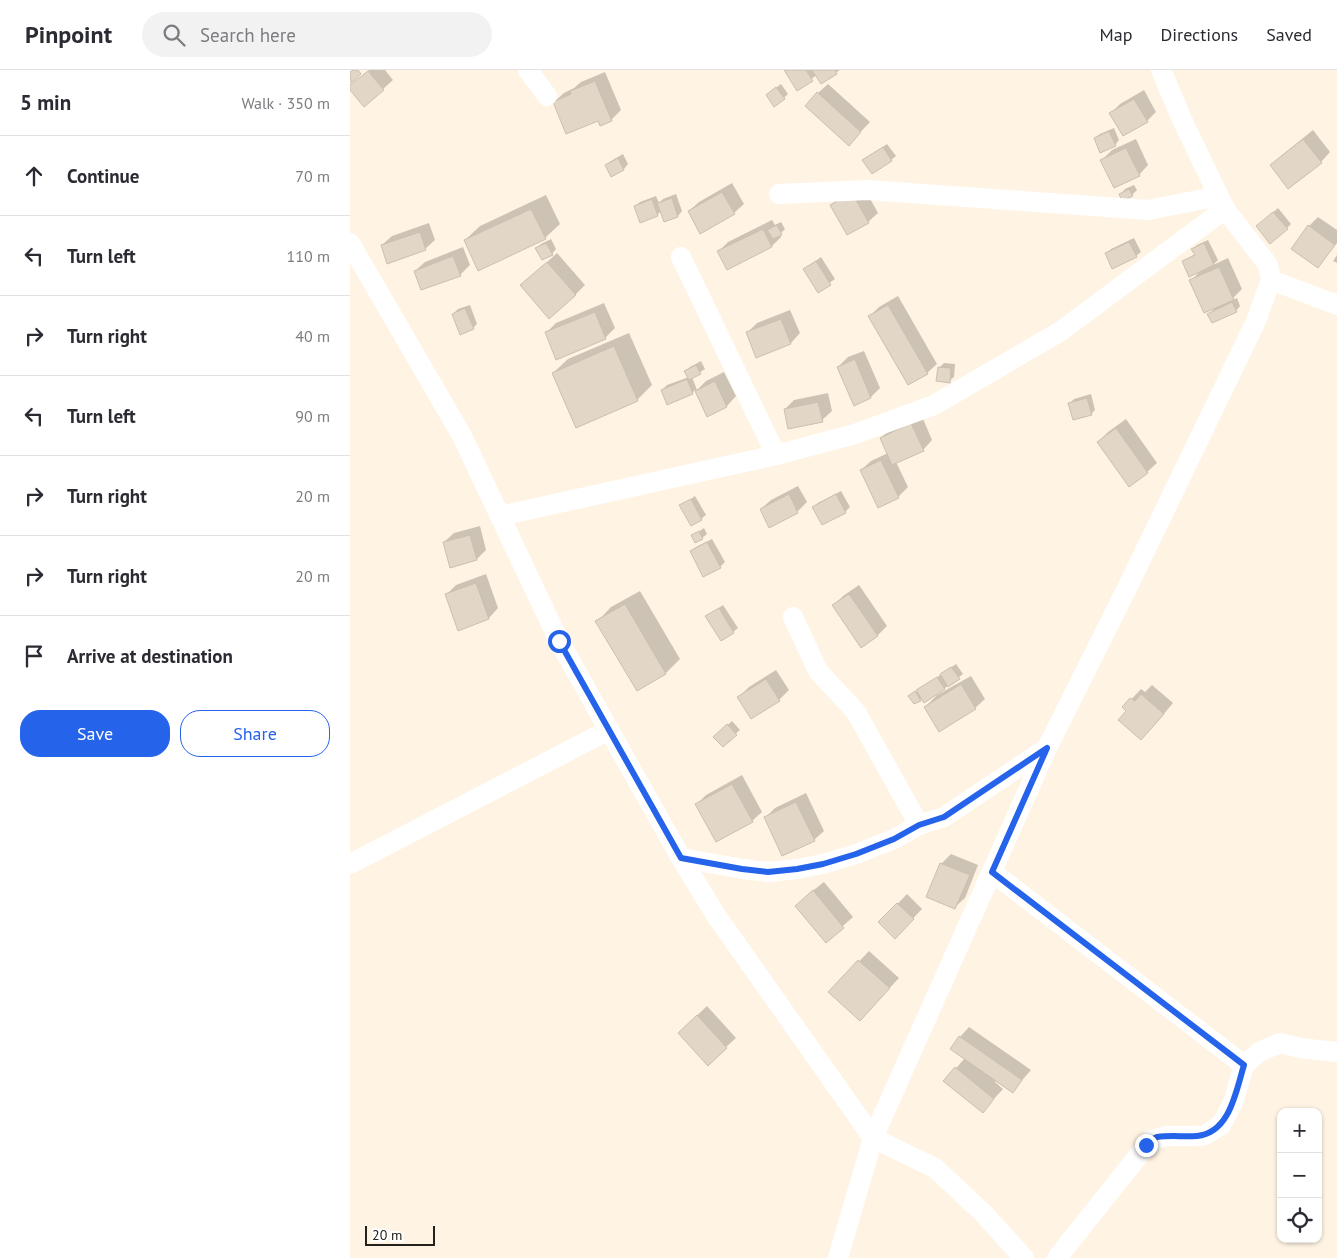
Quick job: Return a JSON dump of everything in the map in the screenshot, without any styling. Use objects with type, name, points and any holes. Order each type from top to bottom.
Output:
[{"type":"street","points":[[528,70],[547,96]]},
{"type":"street","points":[[838,1258],[873,1138],[1047,748],[1252,330],[1271,280],[1268,266],[1222,202],[1184,124],[1161,70]]},
{"type":"street","points":[[779,194],[868,190],[1148,210],[1222,202]]},
{"type":"street","points":[[500,516],[776,455],[855,434],[934,405],[1061,331],[1222,202]]},
{"type":"street","points":[[350,243],[462,436],[559,641],[681,858],[715,914],[873,1138],[935,1168],[983,1213],[1024,1258]]},
{"type":"street","points":[[681,257],[776,455]]},
{"type":"street","points":[[1271,280],[1337,306]]},
{"type":"street","points":[[793,617],[818,671],[856,712],[919,825]]},
{"type":"street","points":[[350,864],[609,730]]},
{"type":"street","points":[[681,858],[768,872],[823,864],[856,854],[894,839],[919,825],[944,817],[1047,748]]},
{"type":"street","points":[[992,872],[1244,1065]]},
{"type":"street","points":[[1056,1258],[1151,1140],[1167,1136],[1205,1135],[1221,1125],[1233,1103],[1244,1065],[1259,1052],[1280,1043],[1300,1048],[1337,1052]]},
{"type":"building","points":[[358,70],[361,74],[351,83],[350,72]]},
{"type":"building","points":[[784,70],[806,70],[813,81],[797,91]]},
{"type":"building","points":[[812,70],[835,70],[837,74],[821,84]]},
{"type":"building","points":[[368,71],[384,90],[364,107],[350,90],[350,85]]},
{"type":"building","points":[[595,81],[612,121],[600,126],[598,121],[566,134],[553,102],[571,94],[570,91]]},
{"type":"building","points":[[776,87],[785,99],[774,107],[766,95]]},
{"type":"building","points":[[817,92],[861,132],[849,146],[805,106]]},
{"type":"building","points":[[1134,99],[1148,122],[1123,136],[1109,113]]},
{"type":"building","points":[[1109,131],[1116,146],[1100,153],[1094,138]]},
{"type":"building","points":[[1303,139],[1322,163],[1288,189],[1270,165]]},
{"type":"building","points":[[883,147],[892,161],[872,174],[862,160]]},
{"type":"building","points":[[1126,148],[1140,176],[1114,188],[1100,160]]},
{"type":"building","points":[[618,158],[624,170],[611,177],[605,165]]},
{"type":"building","points":[[1129,189],[1133,196],[1122,201],[1119,194]]},
{"type":"building","points":[[722,192],[735,214],[700,234],[688,211]]},
{"type":"building","points":[[852,193],[869,223],[847,235],[830,205]]},
{"type":"building","points":[[672,198],[678,217],[664,222],[657,203]]},
{"type":"building","points":[[652,199],[658,216],[640,223],[634,206]]},
{"type":"building","points":[[531,209],[546,239],[478,271],[464,240]]},
{"type":"building","points":[[1273,212],[1288,229],[1270,244],[1256,226]]},
{"type":"building","points":[[777,225],[782,235],[773,239],[767,230]]},
{"type":"building","points":[[1308,225],[1335,245],[1318,268],[1291,249]]},
{"type":"building","points":[[763,229],[772,247],[727,270],[717,251]]},
{"type":"building","points":[[420,232],[426,250],[387,264],[381,245]]},
{"type":"building","points":[[1129,242],[1137,257],[1112,269],[1105,253]]},
{"type":"building","points":[[546,243],[553,255],[542,260],[535,248]]},
{"type":"building","points":[[1204,243],[1214,265],[1189,277],[1182,261],[1195,255],[1191,249]]},
{"type":"building","points":[[453,256],[461,276],[421,290],[414,271]]},
{"type":"building","points":[[816,261],[831,285],[818,293],[803,269]]},
{"type":"building","points":[[547,262],[576,295],[549,319],[520,285]]},
{"type":"building","points":[[1219,267],[1234,300],[1204,313],[1189,280]]},
{"type":"building","points":[[1232,302],[1237,312],[1212,323],[1207,314]]},
{"type":"building","points":[[888,305],[928,374],[908,385],[868,316]]},
{"type":"building","points":[[465,308],[474,329],[460,335],[452,314]]},
{"type":"building","points":[[595,312],[606,339],[556,360],[545,332]]},
{"type":"building","points":[[781,319],[791,344],[756,358],[746,332]]},
{"type":"building","points":[[614,346],[638,401],[576,428],[552,373]]},
{"type":"building","points":[[855,359],[871,398],[854,406],[837,367]]},
{"type":"building","points":[[696,365],[701,374],[689,380],[684,371]]},
{"type":"building","points":[[938,367],[951,368],[950,383],[936,381]]},
{"type":"building","points":[[687,379],[693,394],[667,405],[661,390]]},
{"type":"building","points":[[715,381],[727,407],[707,417],[695,391]]},
{"type":"building","points":[[1087,398],[1092,415],[1073,420],[1068,403]]},
{"type":"building","points":[[818,402],[823,422],[788,429],[784,409]]},
{"type":"building","points":[[911,423],[924,451],[892,465],[880,438]]},
{"type":"building","points":[[1116,428],[1148,473],[1129,487],[1097,442]]},
{"type":"building","points":[[881,460],[899,498],[878,508],[860,470]]},
{"type":"building","points":[[789,494],[798,513],[769,528],[760,509]]},
{"type":"building","points":[[836,494],[846,513],[822,525],[812,507]]},
{"type":"building","points":[[691,499],[702,520],[691,526],[679,505]]},
{"type":"building","points":[[699,531],[703,539],[695,543],[691,535]]},
{"type":"building","points":[[470,535],[477,560],[450,568],[443,542]]},
{"type":"building","points":[[707,542],[721,568],[703,577],[690,551]]},
{"type":"building","points":[[476,583],[489,619],[458,631],[445,594]]},
{"type":"building","points":[[849,594],[878,636],[861,648],[832,605]]},
{"type":"building","points":[[625,604],[666,674],[637,691],[595,621]]},
{"type":"building","points":[[719,608],[734,633],[721,641],[705,616]]},
{"type":"building","points":[[951,667],[960,679],[948,687],[940,674]]},
{"type":"building","points":[[937,677],[945,689],[924,703],[916,690]]},
{"type":"building","points":[[766,679],[780,701],[751,719],[737,697]]},
{"type":"building","points":[[961,684],[976,709],[939,732],[924,707]]},
{"type":"building","points":[[915,691],[921,701],[914,704],[908,696]]},
{"type":"building","points":[[1141,694],[1164,714],[1141,740],[1118,720],[1126,711],[1122,707],[1130,698],[1135,701]]},
{"type":"building","points":[[727,724],[737,735],[723,747],[713,737]]},
{"type":"building","points":[[732,784],[753,822],[716,842],[695,804]]},
{"type":"building","points":[[796,802],[815,841],[782,856],[764,817]]},
{"type":"building","points":[[940,863],[970,875],[955,909],[926,897]]},
{"type":"building","points":[[813,890],[844,928],[826,943],[795,906]]},
{"type":"building","points":[[897,903],[914,919],[895,939],[878,922]]},
{"type":"building","points":[[858,960],[890,988],[860,1021],[828,992]]},
{"type":"building","points":[[697,1015],[727,1048],[708,1066],[678,1033]]},
{"type":"building","points":[[959,1036],[1022,1080],[1013,1093],[950,1049]]},
{"type":"building","points":[[955,1067],[994,1099],[983,1113],[943,1081]]},
{"type":"route","points":[[559,641],[681,858],[768,872],[823,864],[856,854],[894,839],[919,825],[944,817],[1047,748],[992,872],[1244,1065],[1233,1103],[1221,1125],[1205,1135],[1157,1137],[1146,1145]]}]
